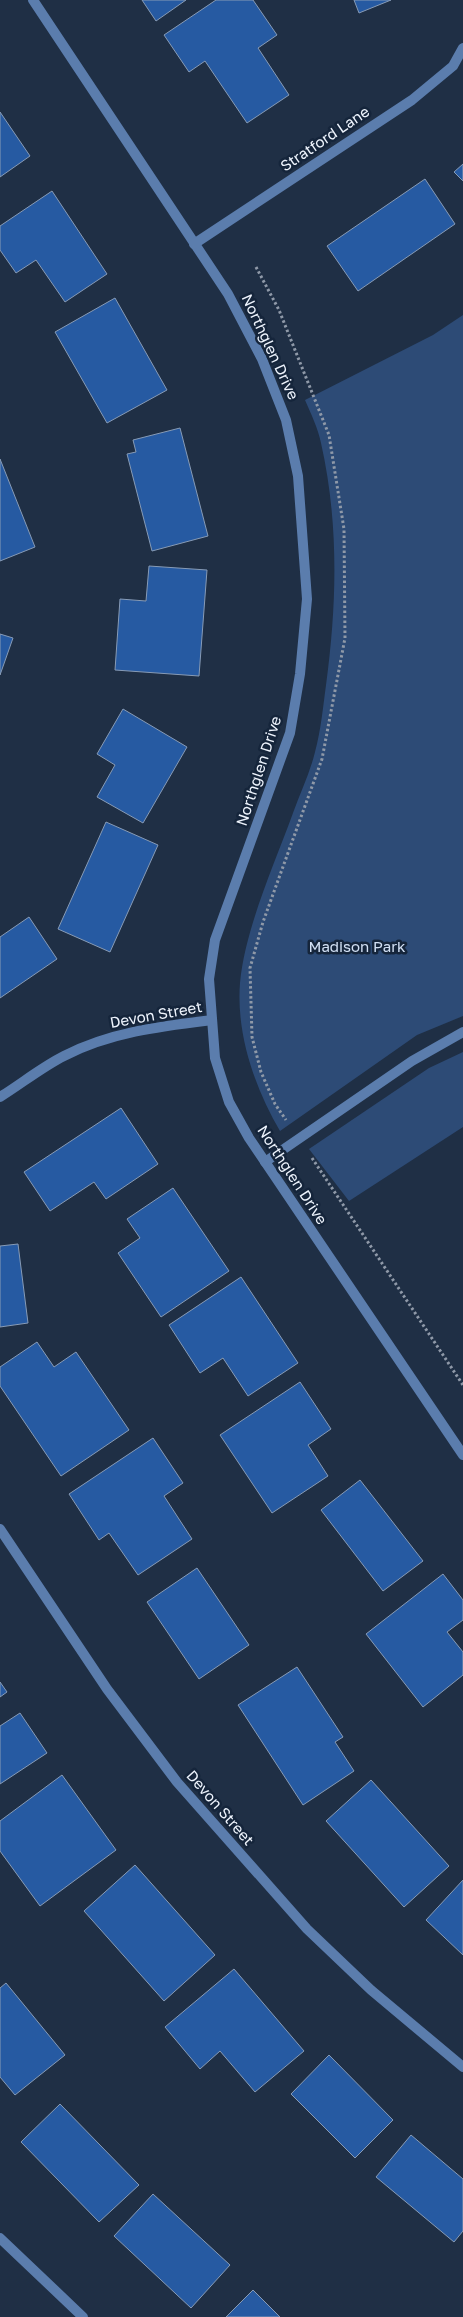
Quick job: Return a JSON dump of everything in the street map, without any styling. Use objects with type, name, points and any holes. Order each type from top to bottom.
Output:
[{"type":"street","name":"Northglen Drive","points":[[33,0],[228,294],[262,359],[286,420],[298,476],[307,599],[300,674],[290,733],[215,940],[209,979],[215,1058],[229,1102],[265,1162],[463,1455]]},
{"type":"street","name":"Stratford Lane","points":[[194,244],[412,100],[453,66],[463,48]]},
{"type":"street","name":"Devon Street","points":[[0,1098],[64,1056],[105,1039],[159,1026],[212,1020]]},
{"type":"street","points":[[265,1162],[412,1061],[463,1032]]},
{"type":"street","name":"Devon Street","points":[[0,1529],[107,1689],[177,1782],[307,1929],[371,1990],[463,2068]]},
{"type":"street","points":[[0,2238],[83,2317]]},
{"type":"path","points":[[256,267],[278,310],[329,436],[344,528],[345,638],[322,759],[263,922],[250,968],[252,1037],[261,1072],[276,1104],[463,1385]]},
{"type":"green space","name":"Madison Park","points":[[463,315],[463,1016],[417,1035],[280,1131],[255,1079],[249,1060],[241,1022],[240,983],[243,962],[254,919],[313,760],[320,727],[330,655],[334,594],[331,503],[320,437],[305,400],[433,335]]},
{"type":"green space","points":[[463,1052],[463,1127],[349,1201],[309,1149],[429,1068]]},
{"type":"building","points":[[142,0],[186,0],[156,21]]},
{"type":"building","points":[[216,0],[253,0],[277,35],[258,48],[289,95],[247,123],[205,61],[189,72],[164,35]]},
{"type":"building","points":[[354,0],[391,0],[359,13]]},
{"type":"building","points":[[0,112],[30,156],[0,177]]},
{"type":"building","points":[[463,164],[463,181],[454,172]]},
{"type":"building","points":[[425,179],[455,224],[358,291],[327,246]]},
{"type":"building","points":[[52,191],[107,274],[65,302],[36,260],[16,273],[0,250],[0,226]]},
{"type":"building","points":[[115,298],[167,390],[107,423],[55,332]]},
{"type":"building","points":[[180,428],[208,536],[152,551],[127,454],[136,452],[133,440]]},
{"type":"building","points":[[0,459],[35,547],[0,561]]},
{"type":"building","points":[[149,566],[207,570],[199,676],[115,670],[120,599],[146,601]]},
{"type":"building","points":[[0,634],[13,638],[0,675]]},
{"type":"building","points":[[123,709],[187,747],[143,823],[97,797],[115,765],[97,754]]},
{"type":"building","points":[[106,822],[158,845],[110,952],[58,929]]},
{"type":"building","points":[[29,917],[57,959],[0,998],[0,937]]},
{"type":"building","points":[[121,1108],[158,1164],[106,1199],[94,1182],[50,1211],[24,1172]]},
{"type":"building","points":[[173,1188],[229,1271],[161,1317],[118,1253],[140,1238],[127,1219]]},
{"type":"building","points":[[18,1244],[28,1323],[0,1327],[0,1246]]},
{"type":"building","points":[[241,1277],[298,1363],[248,1396],[223,1358],[200,1373],[169,1325]]},
{"type":"building","points":[[37,1342],[54,1367],[76,1352],[129,1430],[61,1476],[0,1386],[0,1367]]},
{"type":"building","points":[[300,1382],[331,1429],[308,1445],[328,1476],[272,1513],[220,1435]]},
{"type":"building","points":[[153,1438],[183,1483],[164,1496],[192,1539],[138,1575],[109,1533],[99,1540],[69,1494]]},
{"type":"building","points":[[360,1480],[423,1561],[383,1591],[321,1510]]},
{"type":"building","points":[[197,1568],[249,1645],[199,1679],[147,1602]]},
{"type":"building","points":[[443,1574],[463,1600],[463,1620],[447,1632],[463,1652],[463,1675],[423,1707],[366,1634]]},
{"type":"building","points":[[297,1667],[343,1737],[335,1742],[354,1771],[303,1805],[238,1705]]},
{"type":"building","points":[[0,1682],[7,1692],[0,1697]]},
{"type":"building","points":[[20,1713],[47,1753],[0,1784],[0,1726]]},
{"type":"building","points":[[62,1775],[116,1850],[40,1906],[0,1851],[0,1821]]},
{"type":"building","points":[[371,1780],[449,1866],[404,1907],[326,1821]]},
{"type":"building","points":[[135,1865],[215,1955],[164,2001],[84,1911]]},
{"type":"building","points":[[463,1880],[463,1955],[426,1920]]},
{"type":"building","points":[[234,1969],[304,2051],[255,2092],[220,2051],[200,2069],[165,2027]]},
{"type":"building","points":[[6,1983],[65,2055],[15,2095],[0,2077],[0,1988]]},
{"type":"building","points":[[329,2055],[393,2120],[355,2158],[291,2094]]},
{"type":"building","points":[[60,2104],[139,2185],[99,2222],[21,2142]]},
{"type":"building","points":[[411,2135],[463,2179],[463,2231],[454,2242],[376,2177]]},
{"type":"building","points":[[153,2194],[230,2265],[191,2308],[114,2236]]},
{"type":"building","points":[[253,2290],[280,2317],[226,2317]]}]
